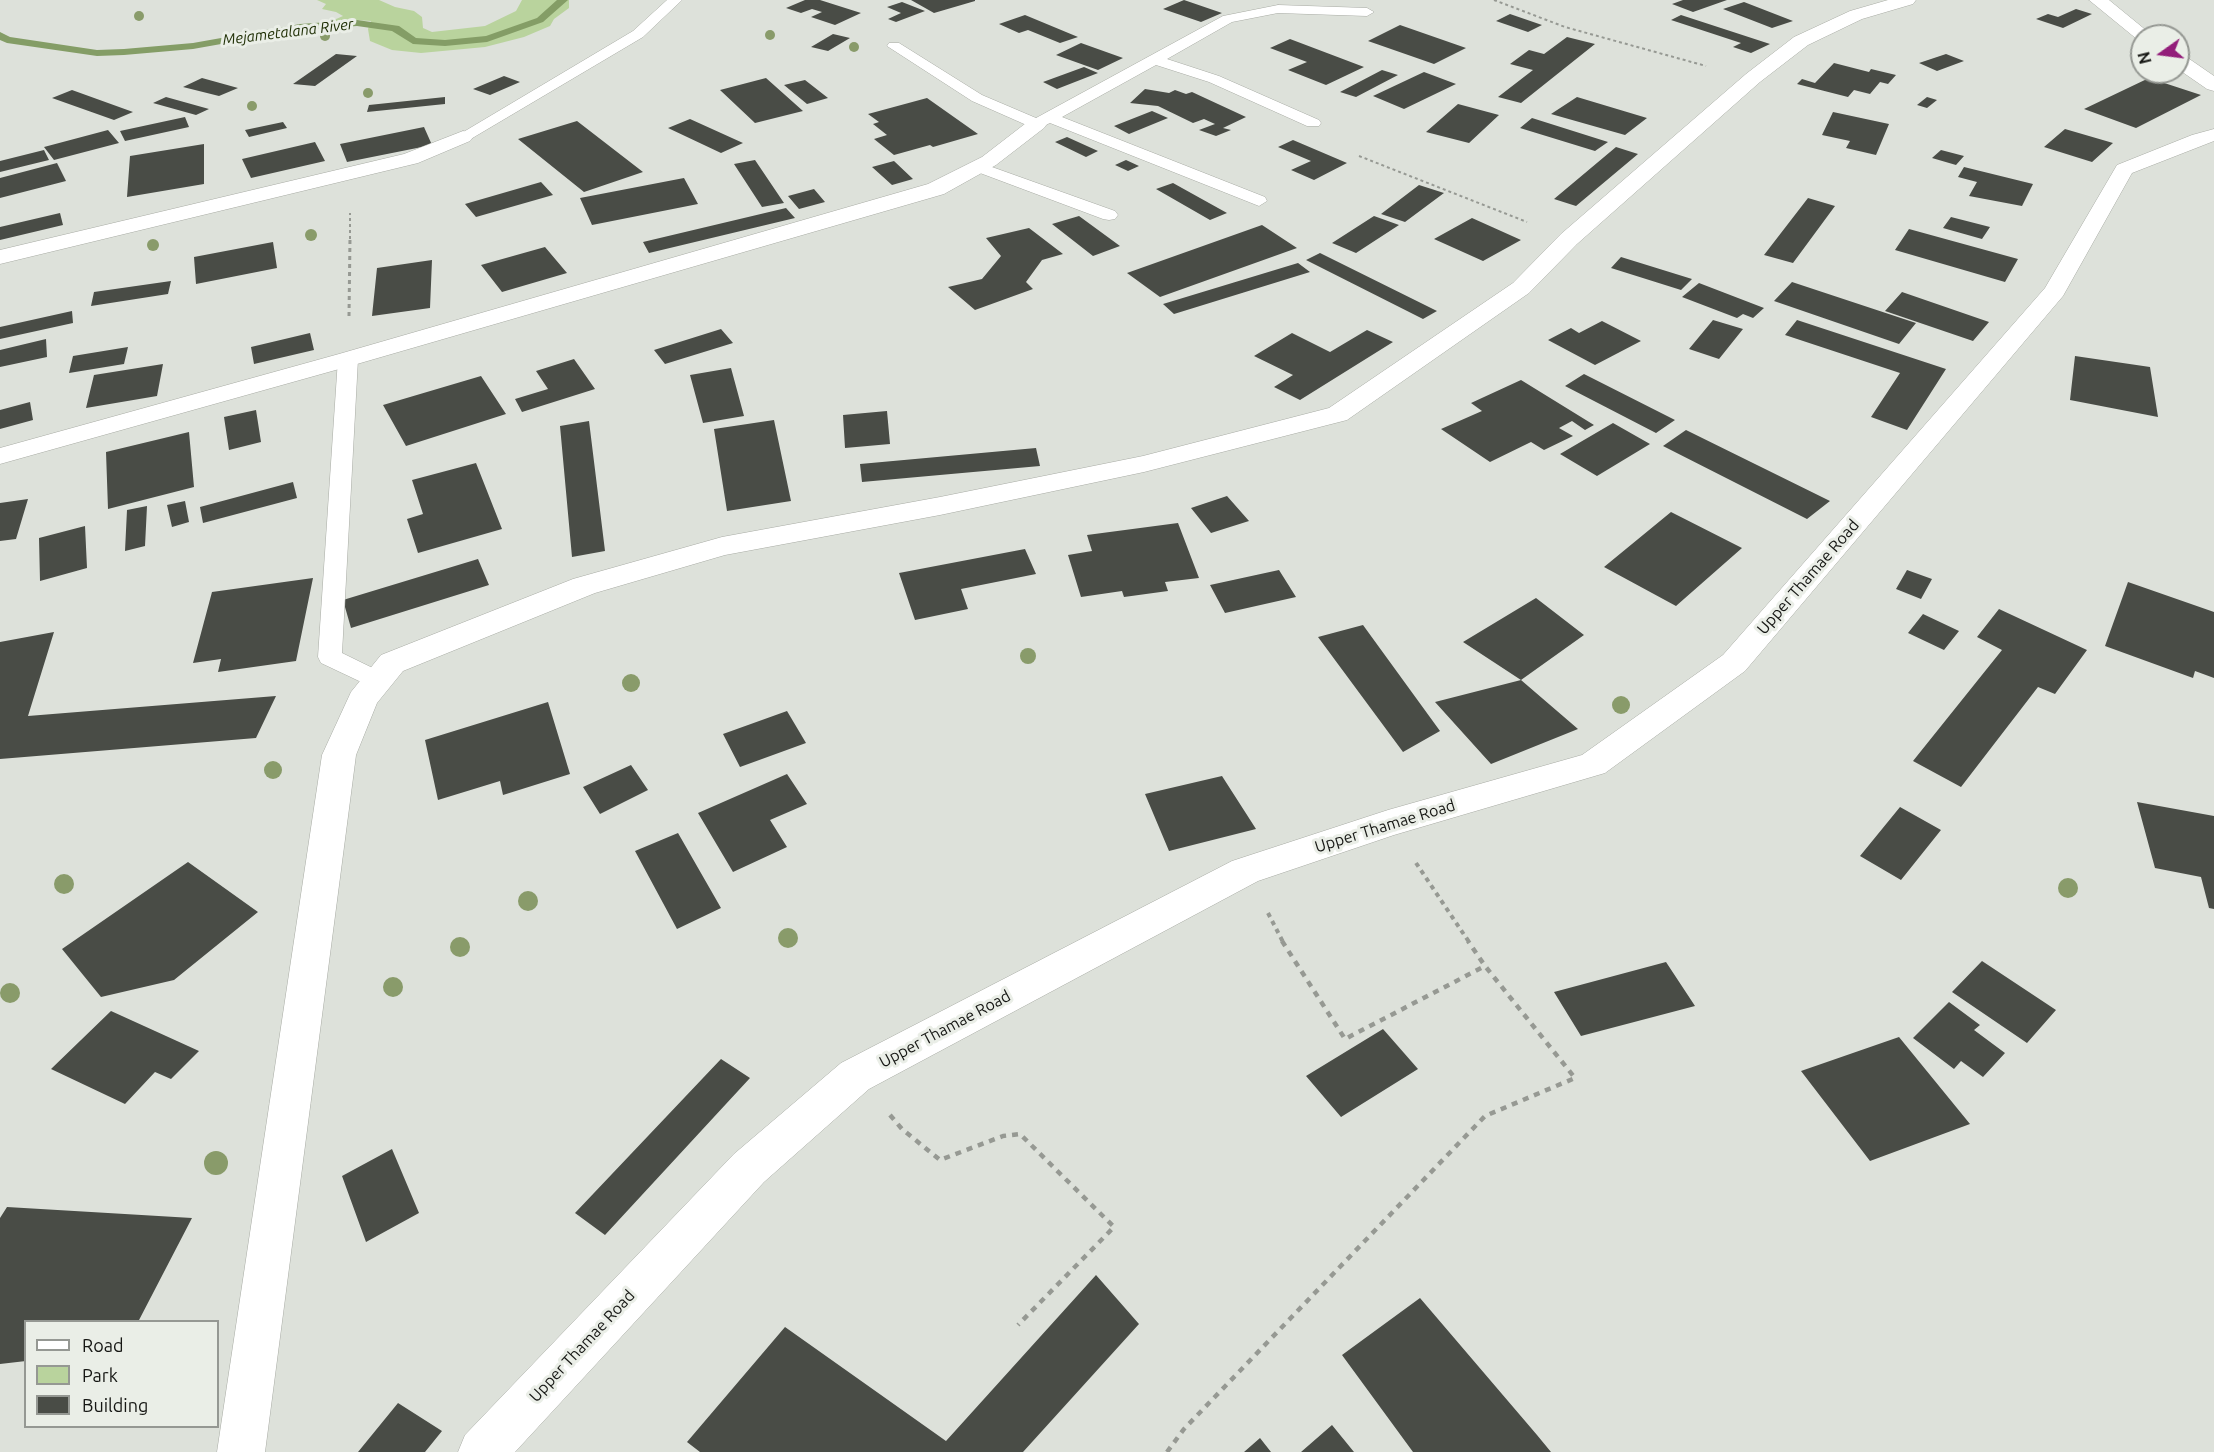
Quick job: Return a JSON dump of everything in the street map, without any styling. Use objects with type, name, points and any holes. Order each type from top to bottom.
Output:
[{"type":"street","points":[[241,1452],[339,755],[362,700],[376,680],[393,663],[584,586],[722,546],[940,506],[1144,464],[1338,414],[1521,288],[1569,239],[1753,78],[1801,41],[1856,15],[1907,0]]},
{"type":"street","points":[[2097,0],[2130,25]]},
{"type":"street","points":[[2190,68],[2214,85]]},
{"type":"street","points":[[0,456],[348,359],[936,189],[978,167],[1043,121]]},
{"type":"street","name":"Upper Thamae Road","points":[[482,1452],[749,1168],[855,1076],[1245,870],[1388,823],[1593,764],[1734,663],[2055,291],[2124,169],[2214,135]]},
{"type":"street","points":[[0,257],[411,159],[463,137]]},
{"type":"lane","points":[[463,137],[638,34],[675,0]]},
{"type":"lane","points":[[1043,121],[1228,19],[1278,9],[1367,12]]},
{"type":"lane","points":[[894,46],[976,98],[1259,201]]},
{"type":"lane","points":[[1156,60],[1214,78],[1313,123]]},
{"type":"lane","points":[[978,167],[1109,215]]},
{"type":"lane","points":[[348,359],[330,657],[376,680]]},
{"type":"path","points":[[1494,0],[1565,27],[1753,78]]},
{"type":"path","points":[[1359,156],[1569,239]]},
{"type":"path","points":[[348,359],[350,172]]},
{"type":"path","points":[[1167,1452],[1184,1429],[1485,1116],[1575,1078],[1485,966],[1388,823]]},
{"type":"path","points":[[1245,870],[1286,948],[1346,1039],[1485,966]]},
{"type":"path","points":[[855,1076],[902,1129],[940,1160],[1003,1136],[1020,1134],[1114,1227],[1018,1325]]},
{"type":"green space","points":[[317,0],[379,0],[395,7],[414,11],[422,17],[423,28],[432,32],[485,26],[516,11],[522,0],[569,0],[569,8],[554,19],[550,26],[524,37],[485,47],[421,53],[392,50],[370,41],[368,29],[371,21],[355,20],[349,29],[337,32],[327,29],[327,23],[343,16],[322,9],[326,4]]},
{"type":"building","points":[[805,0],[820,0],[861,13],[835,25],[811,17],[822,12],[812,9],[801,13],[786,8]]},
{"type":"building","points":[[911,0],[975,0],[975,1],[934,13]]},
{"type":"building","points":[[1184,0],[1222,13],[1201,22],[1163,9]]},
{"type":"building","points":[[1683,0],[1727,0],[1693,12],[1672,4]]},
{"type":"building","points":[[902,2],[925,11],[896,22],[888,19],[901,13],[887,7]]},
{"type":"building","points":[[1744,2],[1793,21],[1772,28],[1723,9]]},
{"type":"building","points":[[2076,9],[2092,14],[2063,28],[2036,19],[2048,14],[2058,17]]},
{"type":"building","points":[[1510,14],[1542,25],[1528,32],[1496,21]]},
{"type":"building","points":[[1025,15],[1078,37],[1060,43],[1028,30],[1019,33],[999,24]]},
{"type":"building","points":[[1681,15],[1770,44],[1751,53],[1733,47],[1741,43],[1671,20]]},
{"type":"building","points":[[1400,25],[1466,48],[1434,64],[1368,41]]},
{"type":"building","points":[[833,34],[850,38],[828,51],[811,47]]},
{"type":"building","points":[[1567,37],[1595,44],[1521,103],[1498,97],[1533,70],[1510,64],[1529,50],[1544,54]]},
{"type":"building","points":[[1290,39],[1364,67],[1326,85],[1288,70],[1307,62],[1270,48]]},
{"type":"building","points":[[1081,43],[1123,58],[1098,70],[1056,55]]},
{"type":"building","points":[[336,54],[357,56],[315,86],[293,84]]},
{"type":"building","points":[[1946,54],[1964,61],[1937,71],[1919,63]]},
{"type":"building","points":[[1834,63],[1869,72],[1871,69],[1896,75],[1888,84],[1880,82],[1870,94],[1854,90],[1848,97],[1797,84],[1802,79],[1815,83]]},
{"type":"building","points":[[1084,67],[1098,73],[1057,89],[1043,82]]},
{"type":"building","points":[[1382,70],[1398,75],[1356,97],[1340,92]]},
{"type":"building","points":[[1424,72],[1456,84],[1404,109],[1373,96]]},
{"type":"building","points":[[504,76],[520,82],[490,95],[473,89]]},
{"type":"building","points":[[202,78],[238,88],[219,96],[183,87]]},
{"type":"building","points":[[766,78],[803,111],[755,123],[720,90]]},
{"type":"building","points":[[805,80],[828,98],[807,104],[784,85]]},
{"type":"building","points":[[2136,84],[2167,84],[2201,95],[2136,128],[2084,109]]},
{"type":"building","points":[[1145,89],[1169,93],[1175,90],[1186,94],[1192,92],[1246,117],[1223,128],[1231,130],[1216,136],[1199,130],[1215,124],[1204,119],[1193,123],[1158,106],[1130,103]]},
{"type":"building","points":[[72,90],[133,112],[114,120],[52,98]]},
{"type":"building","points":[[166,97],[209,109],[196,115],[153,103]]},
{"type":"building","points":[[445,97],[445,104],[367,112],[369,105]]},
{"type":"building","points":[[1577,97],[1647,118],[1625,135],[1551,114]]},
{"type":"building","points":[[1927,97],[1937,100],[1927,108],[1917,105]]},
{"type":"building","points":[[927,98],[978,134],[894,155],[874,139],[887,135],[873,124],[879,122],[868,114]]},
{"type":"building","points":[[1458,104],[1499,115],[1469,143],[1426,132]]},
{"type":"building","points":[[1152,111],[1168,118],[1129,134],[1114,126]]},
{"type":"building","points":[[1833,112],[1889,124],[1876,155],[1846,148],[1850,141],[1822,135]]},
{"type":"building","points":[[185,117],[189,127],[125,141],[120,131]]},
{"type":"building","points":[[1532,118],[1608,142],[1595,151],[1520,128]]},
{"type":"building","points":[[690,119],[743,143],[721,153],[668,128]]},
{"type":"building","points":[[577,121],[643,172],[584,192],[518,139]]},
{"type":"building","points":[[283,122],[287,128],[249,137],[245,130]]},
{"type":"building","points":[[424,127],[432,145],[347,162],[340,144]]},
{"type":"building","points":[[2065,129],[2113,143],[2092,162],[2044,147]]},
{"type":"building","points":[[108,130],[119,143],[54,160],[44,147]]},
{"type":"building","points":[[1067,137],[1098,151],[1086,157],[1055,142]]},
{"type":"building","points":[[1293,140],[1347,163],[1314,180],[1291,170],[1311,161],[1278,147]]},
{"type":"building","points":[[315,142],[325,161],[251,178],[242,159]]},
{"type":"building","points":[[204,144],[204,184],[127,197],[130,156]]},
{"type":"building","points":[[1616,147],[1638,154],[1576,206],[1554,199]]},
{"type":"building","points":[[44,150],[49,160],[0,172],[0,161]]},
{"type":"building","points":[[1941,150],[1964,156],[1956,165],[1932,158]]},
{"type":"building","points":[[755,160],[784,203],[762,207],[734,164]]},
{"type":"building","points":[[1126,160],[1139,166],[1128,171],[1115,165]]},
{"type":"building","points":[[894,161],[913,179],[892,185],[872,167]]},
{"type":"building","points":[[57,163],[66,181],[0,198],[0,178]]},
{"type":"building","points":[[1964,167],[2033,184],[2022,206],[1969,196],[1977,182],[1958,177]]},
{"type":"building","points":[[684,178],[698,204],[592,225],[580,198]]},
{"type":"building","points":[[541,182],[553,195],[476,217],[465,204]]},
{"type":"building","points":[[1173,183],[1227,213],[1210,220],[1156,189]]},
{"type":"building","points":[[1419,185],[1444,193],[1405,222],[1381,214]]},
{"type":"building","points":[[814,189],[825,202],[799,209],[788,196]]},
{"type":"building","points":[[1808,198],[1835,206],[1793,263],[1764,255]]},
{"type":"building","points":[[786,208],[795,218],[649,253],[643,242]]},
{"type":"building","points":[[60,213],[63,225],[0,240],[0,227]]},
{"type":"building","points":[[1079,216],[1120,246],[1093,256],[1052,224]]},
{"type":"building","points":[[1374,216],[1399,225],[1356,253],[1332,243]]},
{"type":"building","points":[[1951,217],[1990,227],[1982,239],[1943,228]]},
{"type":"building","points":[[1472,218],[1521,240],[1483,261],[1434,239]]},
{"type":"building","points":[[1262,225],[1297,248],[1160,297],[1127,273]]},
{"type":"building","points":[[1029,228],[1063,254],[1042,260],[1026,282],[1033,289],[975,310],[948,287],[982,279],[1001,256],[986,238]]},
{"type":"building","points":[[1909,229],[2018,259],[2005,282],[1895,250]]},
{"type":"building","points":[[273,242],[277,268],[196,284],[194,257]]},
{"type":"building","points":[[545,247],[567,273],[502,292],[481,265]]},
{"type":"building","points":[[1320,253],[1437,311],[1423,319],[1306,260]]},
{"type":"building","points":[[1621,257],[1692,279],[1681,290],[1611,268]]},
{"type":"building","points":[[432,260],[430,308],[372,316],[377,268]]},
{"type":"building","points":[[1298,263],[1310,272],[1174,314],[1163,304]]},
{"type":"building","points":[[171,281],[168,294],[91,306],[94,292]]},
{"type":"building","points":[[1792,282],[1916,323],[1899,344],[1774,301]]},
{"type":"building","points":[[1699,283],[1764,308],[1753,318],[1743,314],[1737,318],[1682,297]]},
{"type":"building","points":[[1902,292],[1989,322],[1973,341],[1885,311]]},
{"type":"building","points":[[72,311],[73,323],[0,339],[0,327]]},
{"type":"building","points":[[1713,320],[1743,329],[1719,359],[1689,349]]},
{"type":"building","points":[[1797,320],[1946,369],[1907,430],[1871,417],[1900,373],[1785,335]]},
{"type":"building","points":[[1602,321],[1641,341],[1595,365],[1548,340],[1571,328],[1579,333]]},
{"type":"building","points":[[721,329],[733,343],[665,364],[654,350]]},
{"type":"building","points":[[1367,330],[1393,342],[1300,400],[1274,387],[1293,375],[1254,356],[1292,333],[1330,352]]},
{"type":"building","points":[[310,333],[314,350],[254,364],[251,347]]},
{"type":"building","points":[[46,339],[47,357],[0,367],[0,350]]},
{"type":"building","points":[[128,347],[124,364],[69,373],[73,356]]},
{"type":"building","points":[[2075,356],[2150,367],[2158,417],[2070,400]]},
{"type":"building","points":[[574,359],[595,389],[522,412],[515,399],[548,389],[536,371]]},
{"type":"building","points":[[163,364],[157,396],[86,408],[94,375]]},
{"type":"building","points":[[731,368],[744,416],[703,423],[690,375]]},
{"type":"building","points":[[1584,374],[1675,420],[1656,433],[1565,386]]},
{"type":"building","points":[[481,376],[506,414],[406,446],[383,405]]},
{"type":"building","points":[[1521,380],[1594,425],[1585,430],[1572,421],[1559,428],[1573,436],[1544,450],[1531,442],[1490,462],[1441,429],[1482,411],[1471,403]]},
{"type":"building","points":[[30,402],[33,420],[0,429],[0,410]]},
{"type":"building","points":[[256,410],[261,442],[229,450],[224,417]]},
{"type":"building","points":[[887,411],[890,444],[845,448],[843,415]]},
{"type":"building","points":[[774,420],[791,501],[727,511],[714,429]]},
{"type":"building","points":[[589,421],[605,551],[572,557],[560,426]]},
{"type":"building","points":[[1613,423],[1650,444],[1597,476],[1560,454]]},
{"type":"building","points":[[1686,430],[1830,501],[1807,519],[1663,446]]},
{"type":"building","points":[[189,432],[194,487],[108,509],[106,452]]},
{"type":"building","points":[[1036,448],[1040,466],[862,482],[860,464]]},
{"type":"building","points":[[476,463],[502,529],[418,553],[407,519],[423,514],[412,480]]},
{"type":"building","points":[[293,482],[297,498],[203,523],[200,507]]},
{"type":"building","points":[[1227,496],[1249,521],[1211,533],[1191,508]]},
{"type":"building","points":[[28,499],[16,539],[0,541],[0,503]]},
{"type":"building","points":[[185,501],[189,522],[172,527],[167,505]]},
{"type":"building","points":[[147,506],[145,546],[125,551],[127,510]]},
{"type":"building","points":[[1671,512],[1742,548],[1676,606],[1604,567]]},
{"type":"building","points":[[1178,523],[1199,578],[1165,582],[1168,591],[1124,597],[1122,591],[1081,597],[1068,555],[1092,551],[1087,535]]},
{"type":"building","points":[[85,526],[87,568],[40,581],[39,538]]},
{"type":"building","points":[[1025,549],[1036,574],[961,589],[968,609],[915,620],[899,573]]},
{"type":"building","points":[[478,559],[489,585],[351,628],[343,600]]},
{"type":"building","points":[[1279,570],[1296,597],[1225,613],[1210,585]]},
{"type":"building","points":[[1907,570],[1932,579],[1921,599],[1896,589]]},
{"type":"building","points":[[313,578],[296,661],[218,672],[221,659],[193,663],[212,592]]},
{"type":"building","points":[[2128,582],[2214,612],[2214,678],[2195,671],[2193,678],[2105,646]]},
{"type":"building","points":[[1536,598],[1584,635],[1521,680],[1463,642]]},
{"type":"building","points":[[1999,609],[2087,650],[2055,694],[2038,687],[1961,787],[1913,761],[2002,650],[1977,637]]},
{"type":"building","points":[[1923,614],[1959,631],[1944,650],[1908,633]]},
{"type":"building","points":[[1363,625],[1440,731],[1403,752],[1318,637]]},
{"type":"building","points":[[54,632],[28,716],[276,696],[256,738],[0,759],[0,642]]},
{"type":"building","points":[[1521,680],[1578,729],[1491,764],[1435,702]]},
{"type":"building","points":[[548,702],[570,774],[503,795],[500,781],[438,800],[425,740]]},
{"type":"building","points":[[787,711],[806,743],[740,767],[723,734]]},
{"type":"building","points":[[631,765],[648,790],[600,814],[583,787]]},
{"type":"building","points":[[787,774],[807,804],[770,820],[787,847],[733,872],[698,813]]},
{"type":"building","points":[[1222,776],[1256,829],[1169,851],[1145,794]]},
{"type":"building","points":[[2137,802],[2214,816],[2214,909],[2209,908],[2201,877],[2155,868]]},
{"type":"building","points":[[1900,807],[1941,830],[1901,880],[1860,856]]},
{"type":"building","points":[[678,833],[721,908],[677,929],[635,851]]},
{"type":"building","points":[[188,862],[258,912],[174,980],[101,997],[62,949]]},
{"type":"building","points":[[1982,961],[2056,1010],[2027,1043],[1952,992]]},
{"type":"building","points":[[1666,962],[1695,1006],[1581,1036],[1554,992]]},
{"type":"building","points":[[1949,1002],[1980,1025],[1974,1030],[2005,1053],[1983,1077],[1961,1061],[1954,1069],[1913,1038]]},
{"type":"building","points":[[111,1011],[199,1051],[171,1079],[155,1072],[125,1104],[51,1069]]},
{"type":"building","points":[[1383,1029],[1418,1069],[1341,1117],[1306,1076]]},
{"type":"building","points":[[1899,1037],[1970,1124],[1870,1161],[1801,1071]]},
{"type":"building","points":[[721,1059],[750,1078],[605,1235],[575,1213]]},
{"type":"building","points":[[392,1149],[419,1213],[366,1242],[342,1176]]},
{"type":"building","points":[[7,1207],[192,1218],[139,1320],[24,1320],[24,1361],[0,1364],[0,1218]]},
{"type":"building","points":[[1096,1275],[1139,1324],[1023,1452],[700,1452],[687,1442],[785,1327],[946,1441]]},
{"type":"building","points":[[1420,1298],[1551,1452],[1413,1452],[1342,1355]]},
{"type":"building","points":[[398,1403],[442,1431],[425,1452],[358,1452]]},
{"type":"building","points":[[1332,1425],[1354,1452],[1301,1452]]},
{"type":"building","points":[[1260,1438],[1271,1452],[1244,1452]]},
{"type":"waterway","name":"Mejametalana River","points":[[0,35],[7,40],[97,53],[193,46],[300,27],[357,23],[395,28],[413,41],[445,43],[487,39],[540,20],[563,0]]}]
